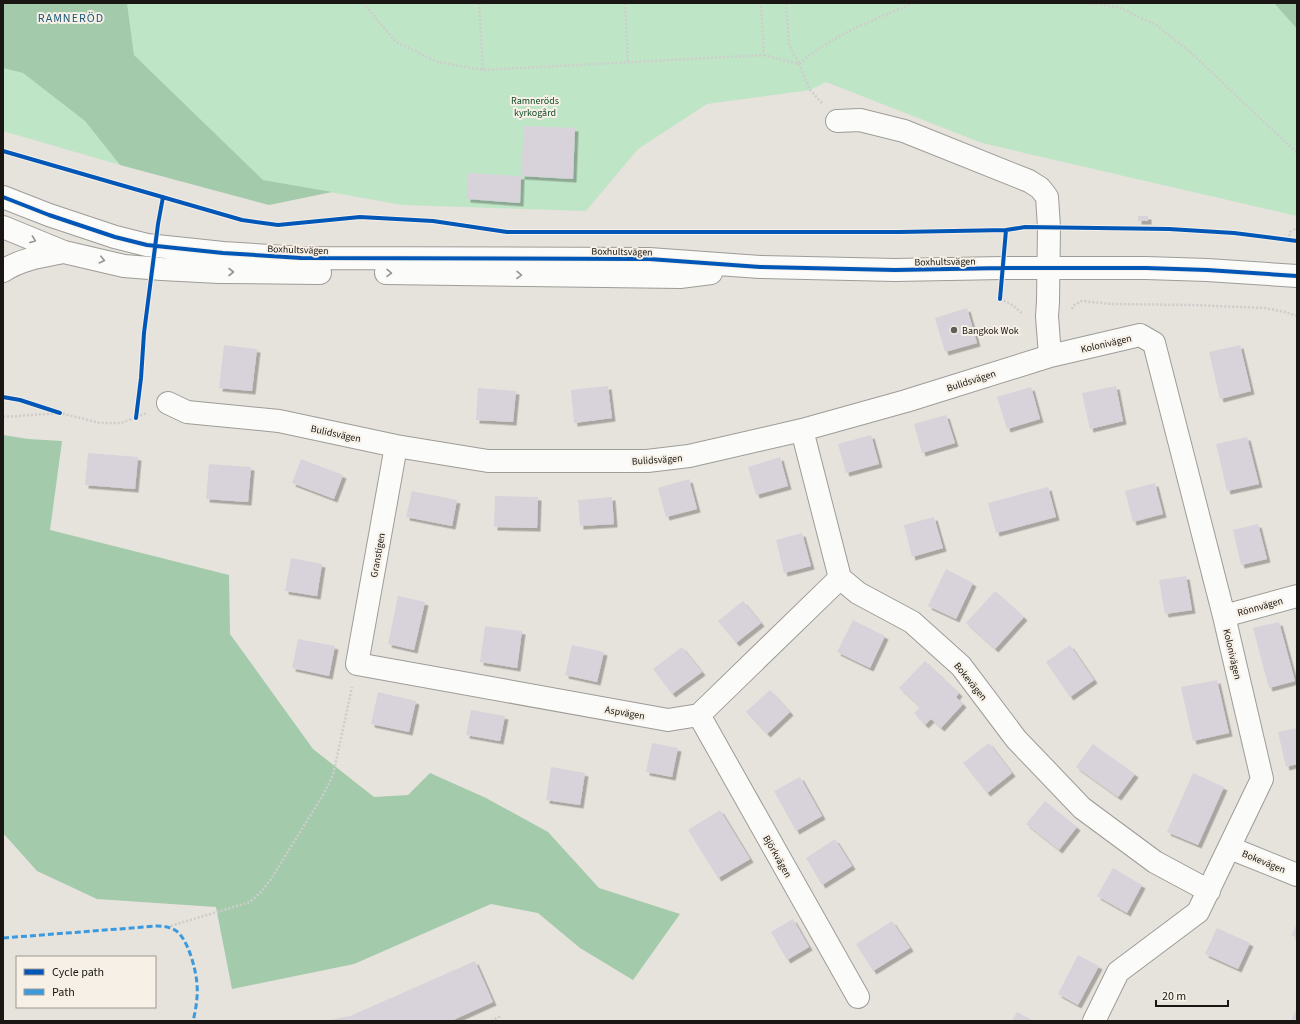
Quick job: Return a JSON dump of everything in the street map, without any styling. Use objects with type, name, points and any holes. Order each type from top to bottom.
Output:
[{"type":"street","points":[[837,121],[860,120],[904,131],[1029,181],[1040,188],[1047,197],[1049,227],[1047,316],[1050,356]]},
{"type":"street","name":"Boxhultsvägen","points":[[4,200],[115,237],[148,245],[186,250],[301,258],[649,259],[760,268],[896,270],[1146,268],[1207,270],[1297,276]]},
{"type":"street","name":"Boxhultsvägen","points":[[3,227],[64,252],[124,266],[162,269],[219,272],[368,272],[680,277],[760,268]]},
{"type":"street","name":"Boxhultsvägen","points":[[3,271],[23,261],[64,252]]},
{"type":"street","name":"Kolonivägen","points":[[1050,356],[1140,335],[1154,343],[1224,616],[1262,780],[1198,912],[1118,972],[1094,1021]]},
{"type":"street","name":"Bulidsvägen","points":[[168,404],[187,412],[279,421],[396,446],[488,461],[647,461],[689,456],[802,430],[906,401],[1050,356]]},
{"type":"street","points":[[699,715],[840,578],[802,430]]},
{"type":"street","name":"Granstigen","points":[[357,664],[396,446]]},
{"type":"street","name":"Bokevägen","points":[[840,578],[858,593],[912,622],[961,666],[1016,740],[1082,808],[1155,862],[1209,891]]},
{"type":"street","name":"Rönnvägen","points":[[1224,616],[1297,596]]},
{"type":"street","name":"Aspvägen","points":[[357,664],[668,720],[699,715]]},
{"type":"street","name":"Björkvägen","points":[[699,715],[858,998]]},
{"type":"street","name":"Bokevägen","points":[[1230,848],[1297,875]]},
{"type":"path","points":[[363,3],[396,42],[438,62],[483,70],[764,55],[799,64]]},
{"type":"path","points":[[479,3],[483,70]]},
{"type":"path","points":[[625,3],[628,62]]},
{"type":"path","points":[[761,3],[764,55]]},
{"type":"path","points":[[786,3],[789,45],[810,90]]},
{"type":"path","points":[[799,64],[813,52],[848,31],[914,3]]},
{"type":"path","points":[[1088,3],[1118,7],[1156,25],[1188,50],[1297,153]]},
{"type":"path","points":[[1289,240],[1290,232],[1297,229]]},
{"type":"path","points":[[1071,311],[1073,306],[1081,301],[1112,304],[1265,308],[1297,316]]},
{"type":"path","points":[[3,417],[60,413],[100,423],[121,423],[168,404]]},
{"type":"path","points":[[166,927],[250,902],[261,892],[323,795],[333,775],[357,664]]},
{"type":"path","points":[[491,1021],[501,1016]]},
{"type":"green space","points":[[3,3],[127,3],[134,55],[263,180],[332,192],[269,205],[120,165],[85,121],[23,73],[3,68]]},
{"type":"green space","name":"Ramneröds kyrkogård","points":[[127,3],[1274,3],[1297,29],[1297,216],[982,143],[826,82],[810,90],[707,104],[638,149],[586,211],[402,205],[263,180],[134,55]]},
{"type":"green space","points":[[1274,3],[1297,3],[1297,29]]},
{"type":"green space","points":[[3,68],[23,73],[85,121],[120,165],[3,131]]},
{"type":"green space","points":[[3,435],[28,439],[62,441],[50,530],[229,575],[230,634],[313,749],[374,797],[408,795],[430,773],[486,798],[548,832],[599,888],[680,914],[633,980],[580,948],[538,913],[491,904],[354,964],[232,989],[216,907],[97,899],[37,871],[3,833]]},
{"type":"building","points":[[524,126],[575,128],[573,179],[521,176]]},
{"type":"building","points":[[468,173],[521,176],[520,203],[467,199]]},
{"type":"building","points":[[1138,216],[1148,216],[1148,221],[1138,221]]},
{"type":"building","points":[[967,308],[977,343],[945,352],[935,318]]},
{"type":"building","points":[[224,345],[257,349],[252,391],[219,388]]},
{"type":"building","points":[[1240,345],[1251,391],[1220,399],[1209,352]]},
{"type":"building","points":[[608,386],[612,418],[574,423],[571,390]]},
{"type":"building","points":[[1116,386],[1123,421],[1090,429],[1082,393]]},
{"type":"building","points":[[1031,387],[1040,419],[1007,429],[997,397]]},
{"type":"building","points":[[478,388],[516,391],[513,422],[476,420]]},
{"type":"building","points":[[946,415],[955,443],[922,453],[914,424]]},
{"type":"building","points":[[871,435],[879,464],[846,473],[838,444]]},
{"type":"building","points":[[1247,437],[1259,484],[1227,491],[1216,444]]},
{"type":"building","points":[[88,453],[138,457],[135,489],[85,485]]},
{"type":"building","points":[[780,457],[788,486],[756,495],[748,467]]},
{"type":"building","points":[[301,459],[343,475],[334,499],[292,483]]},
{"type":"building","points":[[209,464],[251,467],[248,502],[206,499]]},
{"type":"building","points":[[689,479],[697,509],[666,517],[658,488]]},
{"type":"building","points":[[1155,483],[1163,514],[1133,522],[1125,491]]},
{"type":"building","points":[[1048,487],[1056,517],[996,533],[988,503]]},
{"type":"building","points":[[412,491],[457,500],[452,526],[406,517]]},
{"type":"building","points":[[495,496],[538,497],[537,528],[494,527]]},
{"type":"building","points":[[612,497],[614,524],[580,526],[578,500]]},
{"type":"building","points":[[934,517],[943,548],[912,557],[904,525]]},
{"type":"building","points":[[1258,524],[1267,559],[1241,565],[1233,530]]},
{"type":"building","points":[[802,533],[811,566],[784,573],[776,540]]},
{"type":"building","points":[[291,558],[322,564],[317,596],[285,591]]},
{"type":"building","points":[[946,569],[973,583],[956,619],[928,606]]},
{"type":"building","points":[[1186,576],[1192,610],[1165,614],[1159,580]]},
{"type":"building","points":[[995,591],[1024,617],[995,649],[966,623]]},
{"type":"building","points":[[398,596],[425,602],[414,650],[388,644]]},
{"type":"building","points":[[743,601],[761,623],[736,643],[718,621]]},
{"type":"building","points":[[853,620],[885,636],[870,668],[837,652]]},
{"type":"building","points":[[1279,622],[1295,681],[1269,688],[1253,628]]},
{"type":"building","points":[[485,626],[522,631],[517,668],[480,662]]},
{"type":"building","points":[[298,639],[335,646],[329,676],[292,668]]},
{"type":"building","points":[[572,645],[604,652],[597,682],[565,675]]},
{"type":"building","points":[[1070,645],[1094,680],[1070,697],[1046,662]]},
{"type":"building","points":[[682,647],[702,672],[672,694],[653,669]]},
{"type":"building","points":[[925,661],[959,693],[956,697],[963,704],[941,728],[931,719],[925,725],[914,713],[920,707],[899,688]]},
{"type":"building","points":[[1217,680],[1229,733],[1193,741],[1181,687]]},
{"type":"building","points":[[770,690],[790,712],[767,734],[746,712]]},
{"type":"building","points":[[378,692],[416,701],[409,732],[371,724]]},
{"type":"building","points":[[471,710],[505,716],[500,741],[466,735]]},
{"type":"building","points":[[1297,728],[1297,764],[1286,767],[1278,732]]},
{"type":"building","points":[[652,743],[678,748],[672,777],[646,772]]},
{"type":"building","points":[[989,743],[1012,773],[987,793],[963,763]]},
{"type":"building","points":[[1093,744],[1135,774],[1118,797],[1076,767]]},
{"type":"building","points":[[551,767],[585,773],[580,805],[546,800]]},
{"type":"building","points":[[1193,773],[1224,787],[1198,845],[1167,832]]},
{"type":"building","points":[[800,777],[822,816],[796,831],[774,791]]},
{"type":"building","points":[[1045,801],[1077,827],[1059,850],[1026,824]]},
{"type":"building","points":[[720,810],[750,859],[718,878],[688,830]]},
{"type":"building","points":[[835,839],[852,866],[822,885],[806,858]]},
{"type":"building","points":[[1113,868],[1142,885],[1127,913],[1097,896]]},
{"type":"building","points":[[793,919],[809,947],[787,960],[771,932]]},
{"type":"building","points":[[892,921],[910,948],[873,971],[856,944]]},
{"type":"building","points":[[1297,923],[1297,938],[1292,935]]},
{"type":"building","points":[[1217,928],[1250,943],[1238,969],[1205,954]]},
{"type":"building","points":[[1078,955],[1099,966],[1078,1005],[1058,994]]},
{"type":"building","points":[[475,961],[493,1002],[451,1021],[324,1021],[350,1016]]},
{"type":"building","points":[[1297,1007],[1297,1021],[1291,1021]]},
{"type":"building","points":[[1017,1012],[1034,1021],[1012,1021]]},
{"type":"marked path","points":[[3,938],[157,926],[173,929],[180,934],[184,940],[195,971],[197,993],[193,1021]]},
{"type":"cycle path","points":[[3,151],[242,220],[278,225],[360,217],[433,221],[507,232],[899,232],[1006,230],[1025,227],[1169,229],[1234,233],[1297,241]]},
{"type":"cycle path","points":[[3,197],[49,215],[115,237],[147,245],[223,253],[301,258],[649,259],[760,267],[895,270],[1146,268],[1207,270],[1297,276]]},
{"type":"cycle path","points":[[136,418],[141,378],[144,333],[158,224],[163,197]]},
{"type":"cycle path","points":[[1000,299],[1006,230]]},
{"type":"cycle path","points":[[3,397],[20,400],[60,413]]},
{"type":"place","name":"Bangkok Wok","points":[[954,330]]},
{"type":"district","name":"RAMNERÖD","points":[[71,18]]}]
